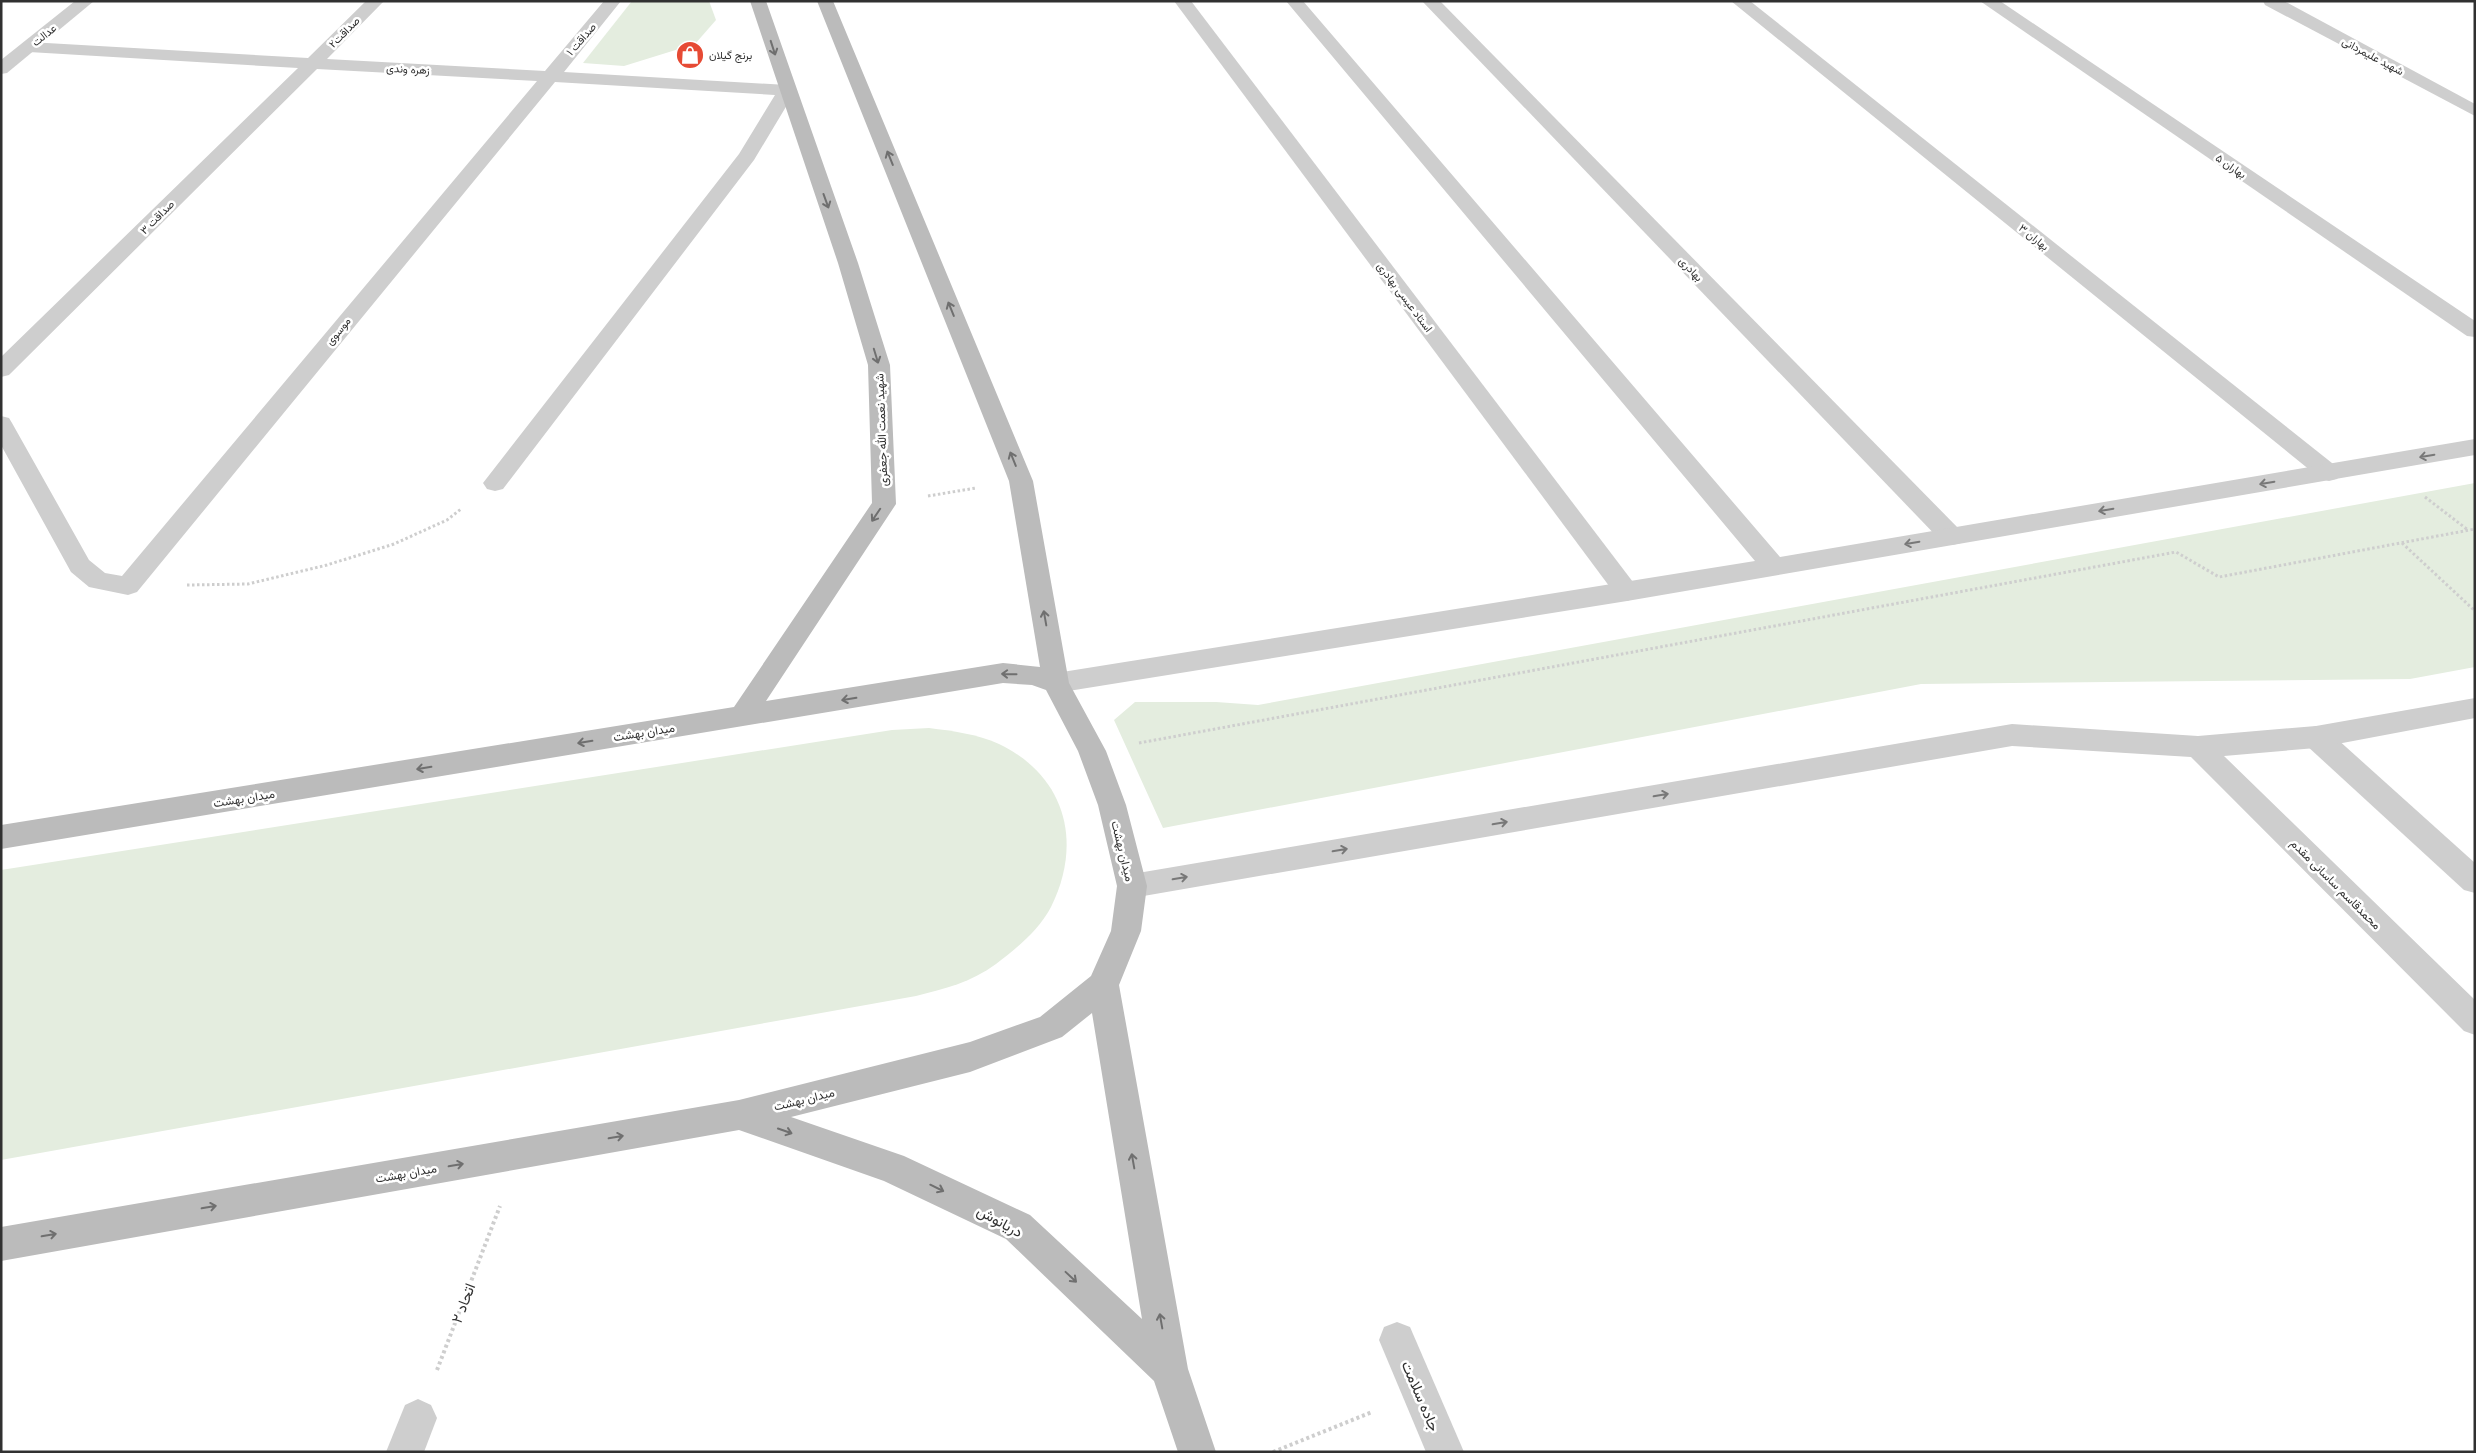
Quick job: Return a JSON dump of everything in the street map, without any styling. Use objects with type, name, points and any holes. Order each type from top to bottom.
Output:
[{"type":"main road","name":"شهید نعمت الله جعفری","points":[[742,716],[884,504],[879,364],[848,263],[758,1]]},
{"type":"main road","points":[[826,1],[1022,481],[1056,683]]},
{"type":"main road","name":"میدان بهشت","points":[[1,838],[1003,674],[1033,675],[1056,683],[1092,752],[1112,805],[1132,886],[1126,931],[1103,985],[1051,1027],[970,1057],[739,1115],[1,1244]]},
{"type":"main road","points":[[1103,985],[1169,1369]]},
{"type":"main road","name":"دریانوش","points":[[739,1115],[892,1167],[1018,1227],[1169,1369],[1197,1452]]},
{"type":"street","name":"عدالت","points":[[1,69],[86,1]]},
{"type":"street","name":"صداقت۲","points":[[313,63],[376,1]]},
{"type":"street","name":"صداقت ۱","points":[[548,77],[613,1]]},
{"type":"street","name":"استاد عیسی بهادری","points":[[1182,1],[1627,592]]},
{"type":"street","points":[[1294,1],[1774,567]]},
{"type":"street","name":"بهادری","points":[[1430,1],[1952,536]]},
{"type":"street","name":"بهاران ۳","points":[[1739,1],[2329,473]]},
{"type":"street","name":"بهاران ۵","points":[[1988,1],[2475,331]]},
{"type":"street","name":"شهید علیمردانی","points":[[2271,1],[2475,111]]},
{"type":"street","name":"زهره وندی","points":[[29,47],[787,90]]},
{"type":"street","name":"صداقت ۳","points":[[1,370],[313,63]]},
{"type":"street","name":"موسوی","points":[[128,586],[548,77]]},
{"type":"street","points":[[495,483],[747,156],[787,90]]},
{"type":"street","points":[[1,423],[80,566],[98,581],[128,586]]},
{"type":"street","points":[[1056,683],[1627,592],[2475,447]]},
{"type":"street","points":[[1132,886],[2012,735],[2198,747],[2316,737],[2475,708]]},
{"type":"street","points":[[2316,737],[2475,881]]},
{"type":"street","name":"محمدقاسم ساسانی مقدم","points":[[2198,747],[2475,1021]]},
{"type":"street","name":"جاده سلامت","points":[[1398,1340],[1445,1452]]},
{"type":"street","points":[[405,1452],[418,1418]]},
{"type":"path","points":[[128,586],[248,584],[326,565],[394,544],[447,520],[495,483]]},
{"type":"path","points":[[931,496],[981,487]]},
{"type":"path","points":[[1092,752],[2176,552],[2219,578],[2475,529]]},
{"type":"path","points":[[2402,543],[2475,611]]},
{"type":"path","name":"اتحاد ۲","points":[[418,1418],[520,1154]]},
{"type":"path","points":[[1273,1452],[1420,1392]]},
{"type":"shaded area","points":[[632,1],[709,1],[716,20],[695,44],[624,66],[583,63]]},
{"type":"shaded area","points":[[2475,483],[2475,667],[2410,679],[1921,684],[1163,828],[1114,720],[1135,702],[1216,702],[1258,705]]},
{"type":"shaded area","points":[[929,728],[974,735],[999,744],[1022,758],[1040,774],[1053,793],[1062,814],[1066,836],[1066,859],[1061,883],[1051,907],[1040,924],[1026,939],[996,964],[977,976],[947,988],[916,996],[1,1160],[1,870],[892,730]]},
{"type":"place","name":"برنج گیلان","points":[[690,55]]}]
